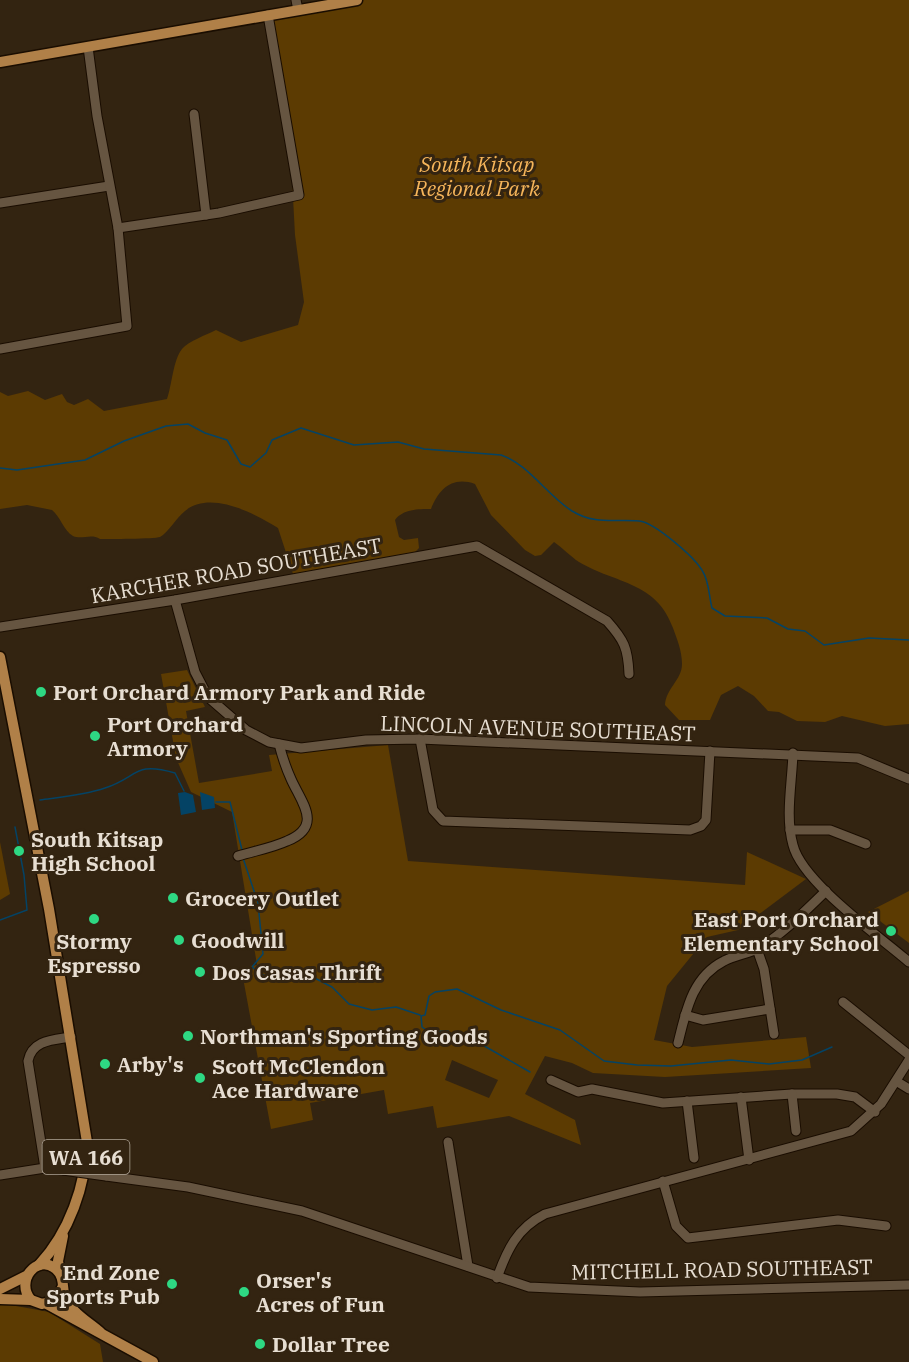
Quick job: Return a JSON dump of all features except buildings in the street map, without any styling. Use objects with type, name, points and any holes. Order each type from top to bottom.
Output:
[{"type":"main road","points":[[0,62],[268,15],[297,5],[357,0]]},
{"type":"main road","name":"WA 166","points":[[0,657],[46,891],[86,1131],[86,1154],[78,1194],[66,1224],[58,1261],[62,1281]]},
{"type":"main road","name":"WA 166","points":[[26,1276],[39,1265],[66,1224]]},
{"type":"main road","points":[[39,1265],[52,1267],[62,1281],[68,1304],[100,1332]]},
{"type":"main road","points":[[0,1289],[26,1276]]},
{"type":"main road","points":[[26,1276],[24,1286],[31,1300]]},
{"type":"main road","points":[[47,1304],[60,1296],[62,1281]]},
{"type":"main road","points":[[0,1299],[31,1300],[47,1304],[153,1362]]},
{"type":"street","points":[[118,228],[206,215],[299,195],[268,15]]},
{"type":"street","points":[[0,349],[127,326],[118,228],[109,186],[88,47]]},
{"type":"street","points":[[194,114],[206,215]]},
{"type":"street","points":[[0,203],[109,186]]},
{"type":"street","name":"KARCHER ROAD SOUTHEAST","points":[[0,627],[175,600],[477,546],[607,621],[623,639],[628,656],[629,674]]},
{"type":"street","name":"LINCOLN AVENUE SOUTHEAST","points":[[175,600],[195,672],[208,697],[246,730],[279,744],[301,748],[366,741],[420,739],[793,753],[858,758],[909,779]]},
{"type":"street","points":[[420,739],[433,810],[443,821],[690,830],[701,826],[706,820],[710,751]]},
{"type":"street","points":[[237,856],[289,841],[304,831],[308,819],[306,805],[292,781],[279,744]]},
{"type":"street","points":[[793,753],[790,830],[798,858],[826,891],[909,962]]},
{"type":"street","points":[[790,830],[830,830],[866,844]]},
{"type":"street","points":[[678,1043],[690,997],[705,975],[724,961],[756,949],[826,891]]},
{"type":"street","points":[[756,949],[764,969],[774,1034]]},
{"type":"street","points":[[843,1002],[909,1055]]},
{"type":"street","points":[[685,1015],[703,1020],[770,1009]]},
{"type":"street","points":[[45,1168],[28,1061],[36,1045],[71,1037]]},
{"type":"street","points":[[497,1278],[516,1237],[533,1220],[558,1209],[845,1134],[875,1112],[909,1060]]},
{"type":"street","points":[[551,1080],[578,1092],[592,1089],[653,1102],[792,1094],[855,1097],[875,1112]]},
{"type":"street","points":[[896,1081],[909,1089]]},
{"type":"street","points":[[792,1094],[796,1131]]},
{"type":"street","points":[[741,1097],[749,1160]]},
{"type":"street","points":[[687,1101],[694,1158]]},
{"type":"street","points":[[448,1142],[468,1266]]},
{"type":"street","name":"MITCHELL ROAD SOUTHEAST","points":[[0,1175],[45,1168],[63,1170],[188,1187],[302,1211],[529,1287],[598,1292],[909,1284]]},
{"type":"street","points":[[663,1181],[676,1226],[688,1238],[838,1220],[886,1226]]},
{"type":"green space","name":"South Kitsap Regional Park","points":[[357,0],[909,0],[909,724],[885,726],[842,716],[825,722],[797,721],[779,712],[768,711],[754,696],[738,686],[721,695],[710,720],[679,720],[665,705],[668,694],[681,670],[681,654],[666,613],[656,601],[646,592],[579,562],[554,542],[541,555],[535,556],[525,550],[491,515],[475,484],[467,482],[447,486],[442,490],[431,509],[406,512],[395,520],[399,537],[404,540],[418,538],[419,548],[413,554],[293,574],[278,528],[245,510],[219,503],[195,505],[185,511],[160,537],[121,539],[73,536],[52,510],[27,505],[0,509],[0,392],[8,396],[28,391],[45,400],[62,394],[67,402],[74,405],[88,399],[104,411],[167,399],[179,354],[193,341],[216,330],[241,342],[298,325],[304,302],[295,235],[292,179],[268,15]]},
{"type":"green space","points":[[187,670],[205,707],[186,711],[199,783],[272,771],[269,755],[388,745],[408,861],[745,885],[747,852],[806,879],[738,930],[707,937],[667,986],[654,1040],[692,1047],[806,1037],[811,1068],[665,1077],[593,1073],[572,1063],[545,1056],[525,1094],[575,1120],[581,1145],[509,1116],[437,1128],[433,1106],[388,1114],[384,1090],[310,1103],[313,1120],[271,1129],[241,967],[257,965],[232,812],[191,792],[176,758],[161,674]],"holes":[[[452,1060],[498,1080],[489,1098],[445,1080]]]},
{"type":"green space","points":[[0,842],[10,894],[0,900]]},
{"type":"green space","points":[[909,891],[909,943],[868,912]]},
{"type":"green space","points":[[0,1303],[49,1312],[100,1344],[103,1362],[0,1362]]},
{"type":"water","points":[[185,792],[193,795],[196,812],[181,815],[178,793]]},
{"type":"water","points":[[200,792],[214,797],[215,808],[202,810]]},
{"type":"waterway","points":[[0,468],[17,470],[85,460],[124,441],[166,426],[188,424],[205,433],[227,440],[241,464],[250,467],[266,453],[272,440],[301,428],[354,445],[398,442],[424,449],[501,455],[520,465],[563,504],[580,515],[605,521],[639,521],[664,534],[699,566],[707,580],[712,608],[725,616],[767,618],[788,629],[805,631],[824,645],[869,638],[909,640]]},
{"type":"waterway","points":[[40,800],[97,790],[116,784],[137,772],[151,769],[175,773],[184,791]]},
{"type":"waterway","points":[[216,802],[230,802],[242,850]]},
{"type":"waterway","points":[[0,920],[27,910],[24,875],[15,827]]},
{"type":"waterway","points":[[243,858],[258,903],[263,954],[252,967],[268,977],[275,976],[284,970],[305,973],[332,987],[349,1004],[372,1010],[396,1007],[420,1015]]},
{"type":"waterway","points":[[530,1072],[479,1043],[454,1038],[448,1031],[429,1032],[422,1027],[421,1016],[425,1015],[429,996],[435,992],[457,989],[501,1010],[560,1030],[604,1061],[671,1066],[731,1060],[769,1064],[802,1060],[832,1047]]},
{"type":"place","name":"Port Orchard Armory Park and Ride","points":[[41,692]]},
{"type":"place","name":"Port Orchard Armory","points":[[95,736]]},
{"type":"place","name":"South Kitsap High School","points":[[19,851]]},
{"type":"place","name":"Grocery Outlet","points":[[173,898]]},
{"type":"place","name":"Stormy Espresso","points":[[94,919]]},
{"type":"place","name":"East Port Orchard Elementary School","points":[[891,931]]},
{"type":"place","name":"Goodwill","points":[[179,940]]},
{"type":"place","name":"Dos Casas Thrift","points":[[200,972]]},
{"type":"place","name":"Northman's Sporting Goods","points":[[188,1036]]},
{"type":"place","name":"Arby's","points":[[105,1064]]},
{"type":"place","name":"Scott McClendon Ace Hardware","points":[[200,1078]]},
{"type":"place","name":"End Zone Sports Pub","points":[[172,1284]]},
{"type":"place","name":"Orser's Acres of Fun","points":[[244,1292]]},
{"type":"place","name":"Dollar Tree","points":[[260,1344]]}]
